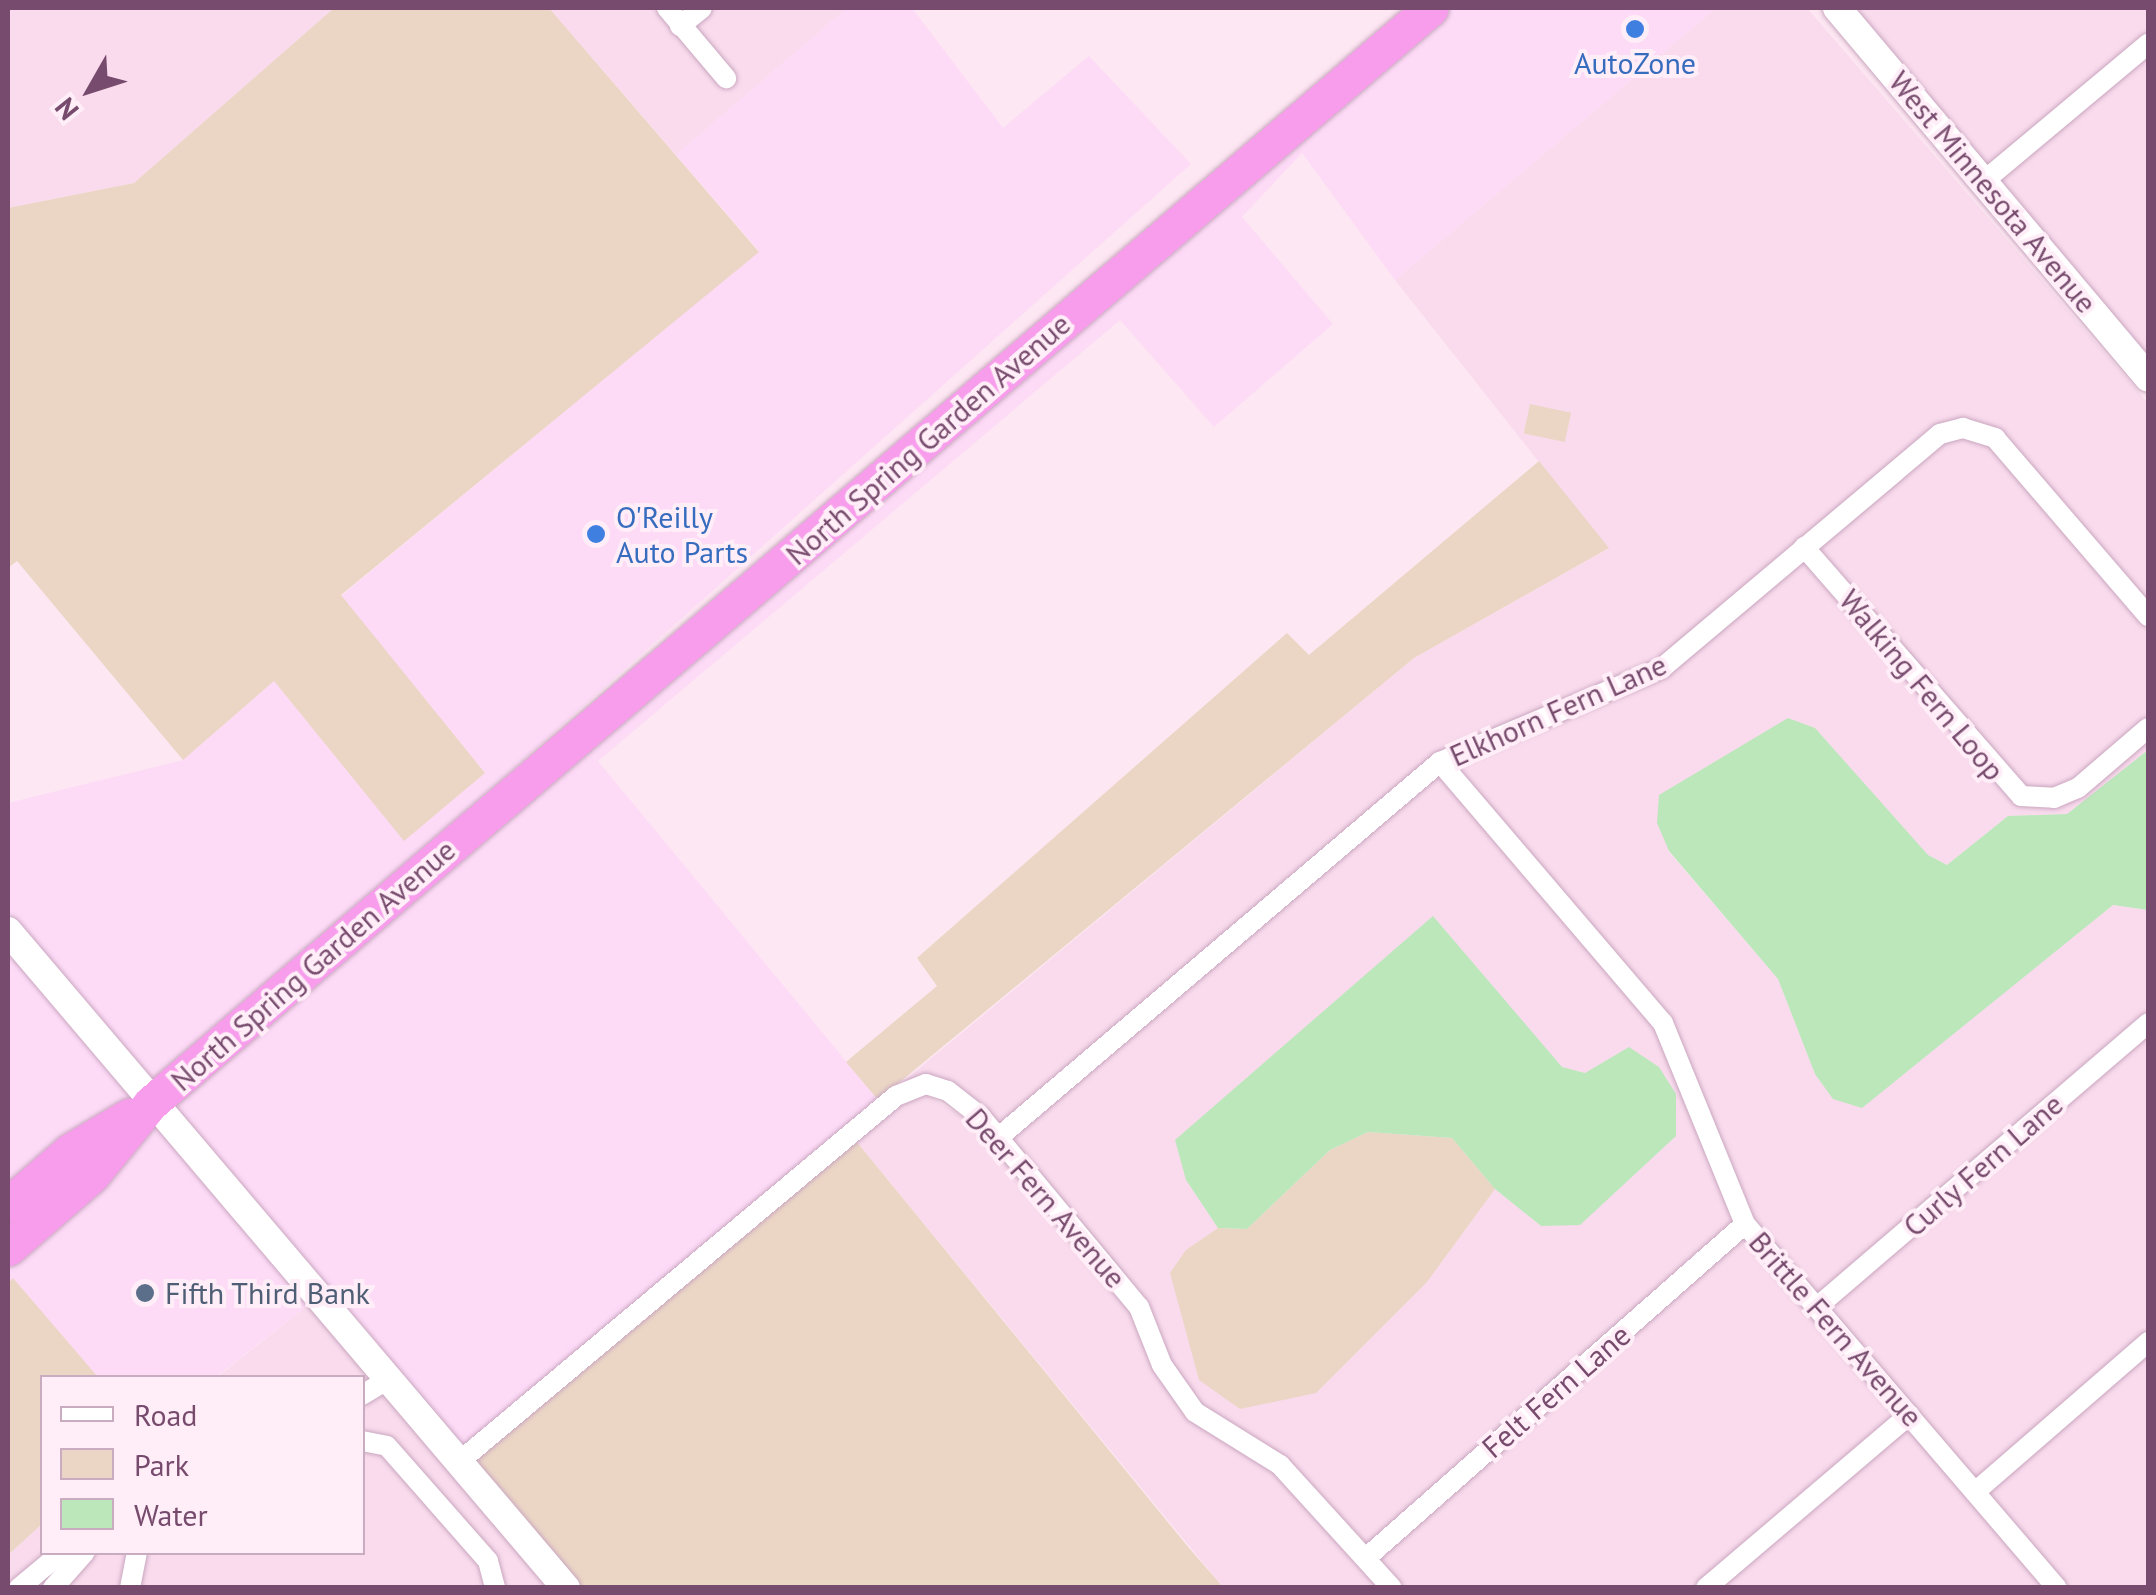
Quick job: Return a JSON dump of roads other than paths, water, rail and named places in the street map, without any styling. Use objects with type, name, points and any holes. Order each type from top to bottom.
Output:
[{"type":"highway","name":"North Spring Garden Avenue","points":[[8,1204],[70,1151],[151,1103],[1431,8]]},
{"type":"highway","name":"North Spring Garden Avenue","points":[[8,1248],[92,1175],[151,1103]]},
{"type":"street","points":[[667,8],[726,78]]},
{"type":"street","points":[[680,26],[702,8]]},
{"type":"street","name":"West Minnesota Avenue","points":[[1836,8],[2148,377]]},
{"type":"street","points":[[1984,180],[2148,44]]},
{"type":"street","name":"Elkhorn Fern Lane","points":[[999,1137],[1440,762],[1662,668],[1940,434],[1977,430],[2006,449],[2148,616]]},
{"type":"street","name":"Walking Fern Loop","points":[[1804,546],[2021,796],[2054,798],[2078,788],[2148,728]]},
{"type":"street","name":"Brittle Fern Avenue","points":[[1440,762],[1662,1023],[1746,1224],[2056,1588]]},
{"type":"street","points":[[8,931],[566,1588]]},
{"type":"street","name":"Curly Fern Lane","points":[[1817,1307],[2148,1023]]},
{"type":"street","name":"Deer Fern Avenue","points":[[460,1461],[896,1096],[926,1084],[948,1090],[999,1137],[1139,1308],[1162,1364],[1195,1412],[1280,1465],[1392,1588]]},
{"type":"street","name":"Felt Fern Lane","points":[[1366,1558],[1746,1224]]},
{"type":"street","points":[[1975,1492],[2148,1342]]},
{"type":"street","points":[[365,1393],[390,1378]]},
{"type":"street","points":[[1706,1588],[1909,1415]]},
{"type":"street","points":[[365,1442],[387,1446],[488,1562],[495,1588]]},
{"type":"street","points":[[32,1584],[59,1555]]},
{"type":"street","points":[[52,1588],[82,1555]]},
{"type":"street","points":[[130,1588],[136,1555]]},
{"type":"water","points":[[1788,718],[1815,728],[1928,855],[1947,865],[2008,816],[2067,814],[2148,750],[2148,910],[2113,905],[1862,1108],[1833,1099],[1815,1074],[1778,979],[1669,851],[1657,823],[1659,795]]},
{"type":"water","points":[[1433,916],[1562,1067],[1585,1073],[1629,1047],[1659,1067],[1676,1094],[1676,1136],[1580,1225],[1541,1226],[1495,1189],[1452,1138],[1368,1132],[1330,1150],[1247,1229],[1218,1228],[1186,1180],[1175,1140]]},
{"type":"place","name":"AutoZone","points":[[1635,29]]},
{"type":"place","name":"O'Reilly Auto Parts","points":[[596,534]]},
{"type":"place","name":"Fifth Third Bank","points":[[145,1293]]}]
